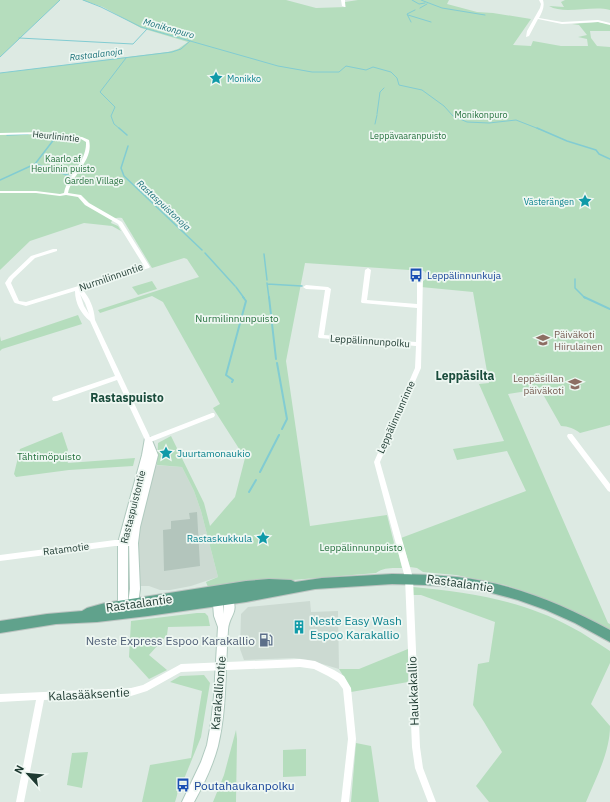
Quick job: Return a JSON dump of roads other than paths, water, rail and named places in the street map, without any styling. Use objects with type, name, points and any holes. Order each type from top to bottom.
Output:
[{"type":"main road","name":"Rastaalantie","points":[[0,627],[74,617],[100,616],[128,607],[282,591],[301,586],[386,578],[409,578],[453,580],[478,584],[509,592],[558,609],[610,636]]},
{"type":"street","points":[[527,36],[529,29],[544,7],[541,0]]},
{"type":"street","points":[[344,6],[343,1],[348,1]]},
{"type":"street","points":[[536,18],[562,23],[598,21],[610,24]]},
{"type":"street","name":"Heurlinintie","points":[[0,134],[43,133],[82,138],[88,141],[89,142],[83,162],[71,179],[66,194]]},
{"type":"street","points":[[0,192],[66,194]]},
{"type":"street","name":"Nurmilinnuntie","points":[[55,250],[33,257],[9,283],[17,302],[26,304],[147,267],[123,225],[87,204],[78,196],[66,194]]},
{"type":"street","points":[[368,270],[364,302],[418,306]]},
{"type":"street","name":"Leppälinnunrinne","points":[[409,578],[377,462],[417,370],[420,277]]},
{"type":"street","name":"Leppälinnunpolku","points":[[306,287],[328,289],[321,337],[418,344]]},
{"type":"street","points":[[78,289],[77,294],[86,316],[92,320],[148,440],[212,415]]},
{"type":"street","points":[[55,399],[119,377]]},
{"type":"street","points":[[570,436],[610,489]]},
{"type":"street","name":"Rastaspuistontie","points":[[128,607],[128,543],[148,440]]},
{"type":"street","name":"Ratamotie","points":[[0,558],[128,543]]},
{"type":"street","name":"Haukkakallio","points":[[409,578],[416,747],[420,768],[432,802]]},
{"type":"street","name":"Karakalliontie","points":[[188,802],[204,770],[214,737],[218,717],[223,627],[228,618],[224,597]]},
{"type":"street","name":"Kalasääksentie","points":[[0,698],[131,692],[142,690],[168,673],[181,668],[309,663],[330,673],[345,683],[349,697],[352,739],[344,802]]},
{"type":"street","points":[[20,802],[41,696]]},
{"type":"waterway","points":[[20,38],[60,0]]},
{"type":"waterway","name":"Monikonpuro","points":[[83,0],[101,7],[141,27],[278,66],[312,72],[339,72],[346,66],[366,70],[373,67],[391,72],[397,78],[399,85],[422,90],[444,106],[453,116],[467,122],[489,123],[516,120],[539,129]]},
{"type":"waterway","points":[[412,0],[419,4],[425,3]]},
{"type":"waterway","points":[[421,0],[442,8],[485,15]]},
{"type":"waterway","points":[[420,8],[427,4]]},
{"type":"waterway","points":[[411,22],[407,14],[415,10]]},
{"type":"waterway","points":[[408,15],[431,22]]},
{"type":"waterway","points":[[20,38],[133,44],[147,29]]},
{"type":"waterway","points":[[0,57],[20,38]]},
{"type":"waterway","name":"Rastaalanoja","points":[[0,73],[172,52],[181,49],[190,41]]},
{"type":"waterway","name":"Rastaspuistonoja","points":[[120,129],[114,124],[111,116],[115,107],[100,92],[126,58]]},
{"type":"waterway","points":[[377,114],[380,92],[384,88]]},
{"type":"waterway","points":[[375,124],[377,115]]},
{"type":"waterway","name":"Rastaspuistonoja","points":[[119,128],[127,135]]},
{"type":"waterway","name":"Monikonpuro","points":[[537,128],[567,141],[596,150],[599,154],[610,159]]},
{"type":"waterway","points":[[7,135],[28,134]]},
{"type":"waterway","points":[[0,180],[35,164],[55,138],[41,134]]},
{"type":"waterway","name":"Rastaspuistonoja","points":[[128,146],[121,168],[124,176],[202,250]]},
{"type":"waterway","points":[[36,164],[70,176]]},
{"type":"waterway","name":"Rastaspuistonoja","points":[[205,253],[235,286]]},
{"type":"waterway","points":[[264,254],[267,280]]},
{"type":"waterway","points":[[575,279],[575,288],[584,297]]},
{"type":"waterway","points":[[267,284],[302,286]]},
{"type":"waterway","points":[[267,284],[269,298]]},
{"type":"waterway","name":"Rastaspuistonoja","points":[[236,287],[244,298]]},
{"type":"waterway","name":"Rastaspuistonoja","points":[[232,382],[233,380],[226,375],[246,301],[243,297]]},
{"type":"waterway","points":[[269,297],[276,359]]},
{"type":"waterway","points":[[584,297],[610,309]]},
{"type":"waterway","points":[[277,363],[287,419],[282,429]]},
{"type":"waterway","points":[[260,472],[279,435]]},
{"type":"waterway","points":[[249,492],[256,480]]},
{"type":"place","name":"Monikko","points":[[216,78]]},
{"type":"place","name":"Västerängen","points":[[585,201]]},
{"type":"place","name":"Leppälinnunkuja","points":[[416,275]]},
{"type":"place","name":"Päiväkoti Hiirulainen","points":[[543,340]]},
{"type":"place","name":"Leppäsillan päiväkoti","points":[[575,384]]},
{"type":"place","name":"Juurtamonaukio","points":[[166,453]]},
{"type":"place","name":"Rastaskukkula","points":[[263,538]]},
{"type":"place","name":"Neste Easy Wash Espoo Karakallio","points":[[299,627]]},
{"type":"place","name":"Neste Express Espoo Karakallio","points":[[266,640]]},
{"type":"place","name":"Poutahaukanpolku","points":[[183,785]]},
{"type":"district","name":"Leppäsilta","points":[[465,375]]},
{"type":"district","name":"Rastaspuisto","points":[[127,397]]},
{"type":"park label","name":"Leppävaaranpuisto","points":[[408,135]]},
{"type":"park label","name":"Kaarlo af Heurlinin puisto","points":[[63,164]]},
{"type":"park label","name":"Garden Village","points":[[94,180]]},
{"type":"park label","name":"Nurmilinnunpuisto","points":[[237,318]]},
{"type":"park label","name":"Tähtimöpuisto","points":[[49,456]]},
{"type":"park label","name":"Leppälinnunpuisto","points":[[361,547]]}]
